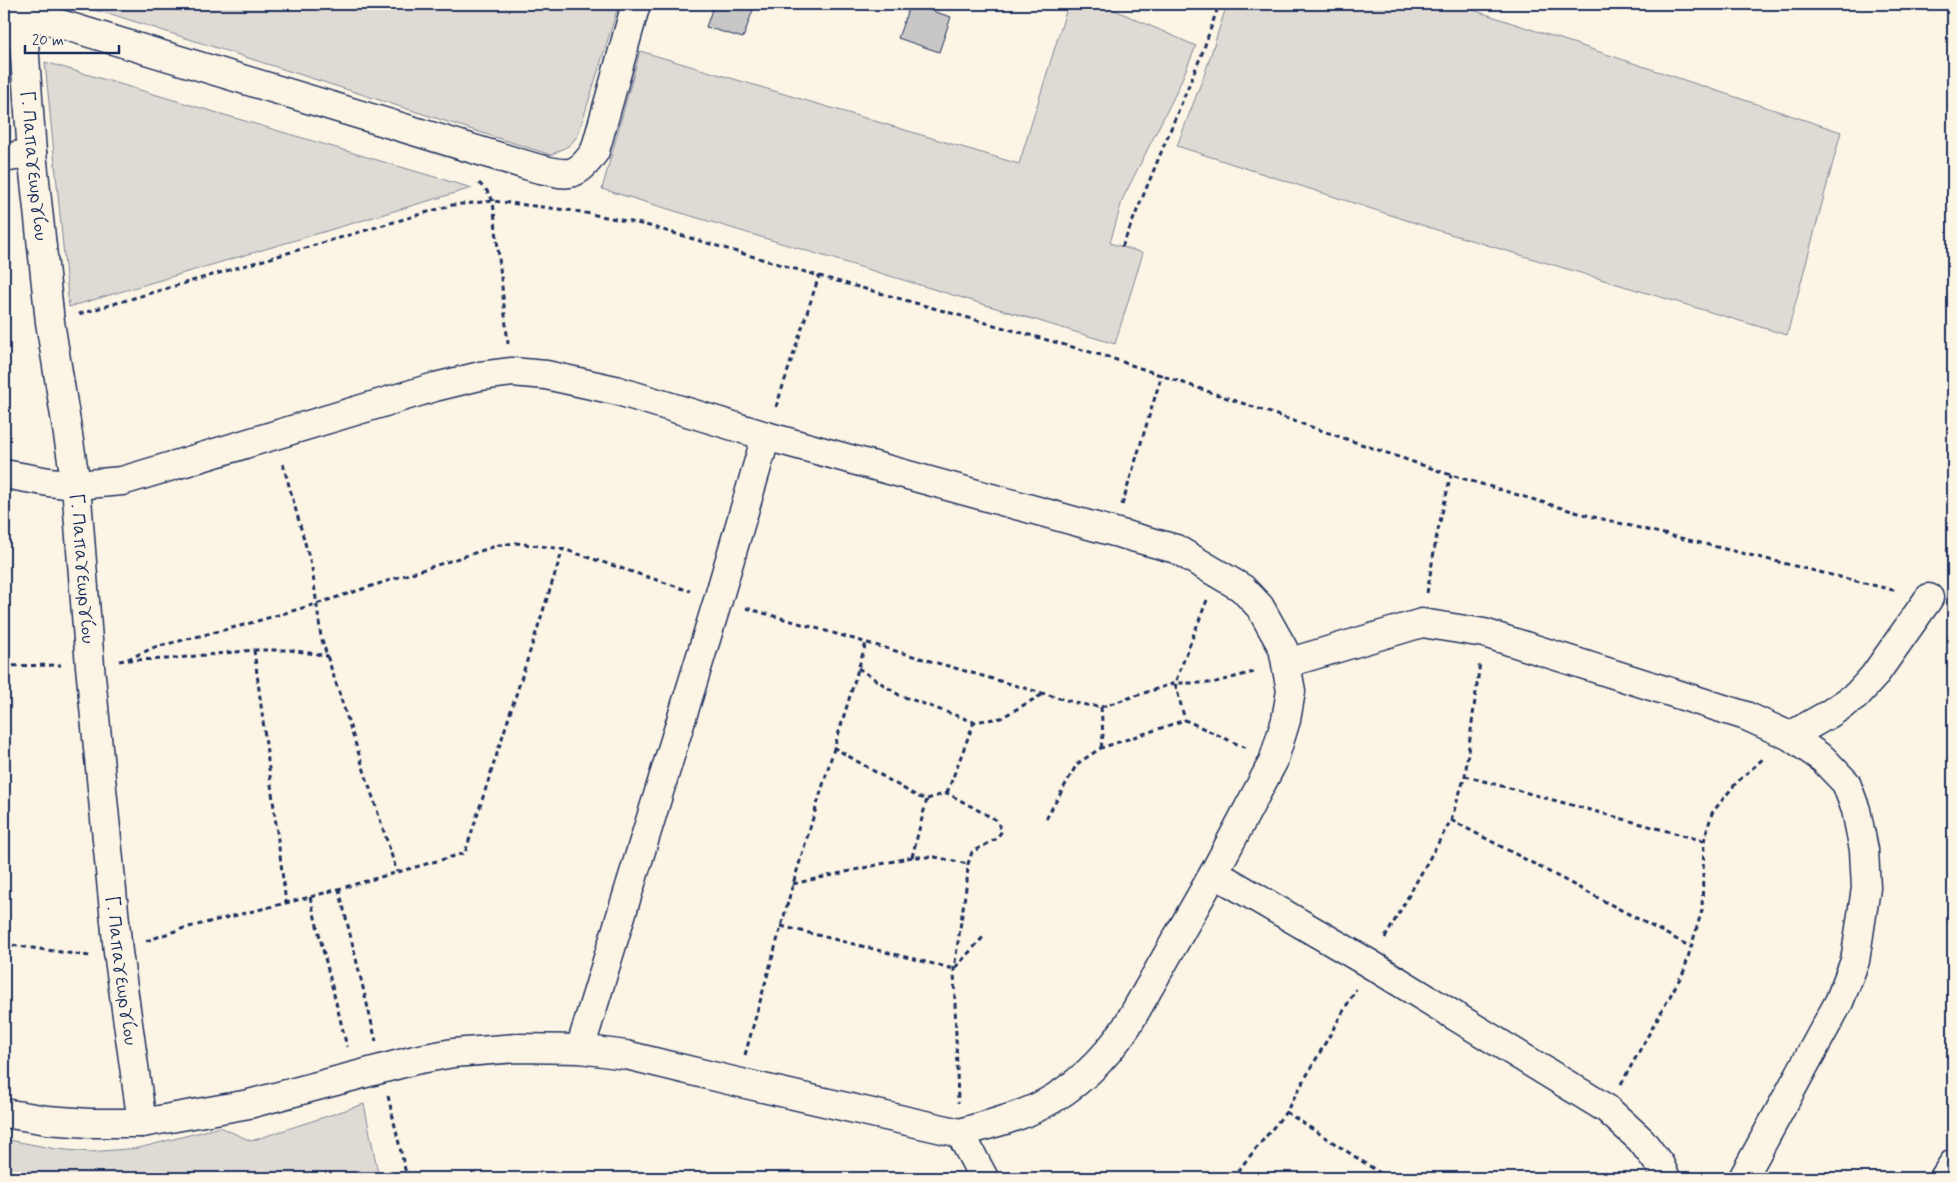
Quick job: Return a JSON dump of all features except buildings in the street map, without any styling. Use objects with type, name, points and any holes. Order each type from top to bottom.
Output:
[{"type":"street","points":[[17,8],[536,168],[566,175],[584,167],[595,150],[636,4]]},
{"type":"street","name":"Γ. Παπαγεωργίου","points":[[17,8],[24,43],[32,154],[50,322],[76,485],[90,666],[118,952],[142,1123]]},
{"type":"street","points":[[4,158],[32,154]]},
{"type":"street","points":[[4,474],[76,485],[122,481],[435,387],[480,376],[512,372],[546,375],[614,390],[766,436],[1176,549],[1218,572],[1242,588],[1260,607],[1283,648],[1288,663],[1291,691],[1289,708],[1273,762],[1214,874],[1115,1044],[1102,1058],[1063,1091],[1039,1106],[996,1122],[960,1133],[626,1055],[580,1049],[517,1048],[453,1053],[382,1069],[248,1104],[142,1123],[89,1123],[47,1120],[4,1113]]},
{"type":"street","points":[[580,1049],[718,600],[766,436]]},
{"type":"street","points":[[1790,736],[1830,714],[1856,696],[1874,676],[1929,598]]},
{"type":"street","points":[[1288,663],[1422,624],[1484,632],[1746,716],[1790,736],[1823,759],[1846,783],[1856,810],[1864,850],[1866,888],[1855,961],[1839,1002],[1743,1178]]},
{"type":"street","points":[[1214,874],[1370,964],[1607,1109],[1642,1140],[1660,1164],[1666,1178]]},
{"type":"street","points":[[960,1133],[984,1178]]},
{"type":"street","points":[[1944,1178],[1953,1164]]},
{"type":"path","points":[[1122,247],[1153,168],[1197,67],[1219,4]]},
{"type":"path","points":[[493,201],[512,372]]},
{"type":"path","points":[[50,322],[452,204],[493,201],[576,211],[646,225],[819,276],[1108,357],[1451,475],[1582,514],[1827,575],[1929,598]]},
{"type":"path","points":[[766,436],[819,276]]},
{"type":"path","points":[[1114,532],[1162,374]]},
{"type":"path","points":[[275,436],[312,568],[321,637],[397,872]]},
{"type":"path","points":[[1422,624],[1437,534],[1451,475]]},
{"type":"path","points":[[4,944],[79,955],[100,956],[118,952],[181,929],[310,897],[465,853],[563,549]]},
{"type":"path","points":[[1185,720],[1175,683],[1218,572]]},
{"type":"path","points":[[126,660],[155,647],[240,626],[316,604]]},
{"type":"path","points":[[1232,1178],[1286,1112],[1451,820],[1466,776],[1484,632]]},
{"type":"path","points":[[737,1082],[833,747],[866,643]]},
{"type":"path","points":[[4,666],[43,664],[90,666],[126,660],[167,659],[254,650],[290,650],[328,656]]},
{"type":"path","points":[[254,650],[286,903]]},
{"type":"path","points":[[1175,683],[1212,683],[1288,663]]},
{"type":"path","points":[[858,668],[899,695],[974,722],[1001,718],[1043,694]]},
{"type":"path","points":[[1101,707],[1103,735],[1101,748]]},
{"type":"path","points":[[1046,819],[1077,764],[1101,748],[1185,720],[1273,762]]},
{"type":"path","points":[[947,793],[974,722]]},
{"type":"path","points":[[1607,1109],[1684,971],[1702,910],[1704,841],[1712,813],[1736,783],[1790,736]]},
{"type":"path","points":[[833,747],[918,797],[927,799],[947,793],[996,820],[1002,831],[996,839],[972,852],[968,864],[954,969],[960,1133]]},
{"type":"path","points":[[1466,776],[1704,841]]},
{"type":"path","points":[[912,857],[927,799]]},
{"type":"path","points":[[1451,820],[1691,947]]},
{"type":"path","points":[[793,884],[912,857],[935,857],[968,864]]},
{"type":"path","points":[[339,889],[407,1178]]},
{"type":"path","points":[[310,897],[354,1076]]},
{"type":"path","points":[[781,926],[954,969]]},
{"type":"path","points":[[954,969],[985,935]]},
{"type":"path","points":[[1286,1112],[1388,1178]]},
{"type":"shaded area","points":[[66,4],[619,4],[578,135],[570,145],[551,155],[111,14]]},
{"type":"shaded area","points":[[1055,4],[1101,4],[1196,46],[1176,93],[1123,198],[1110,243],[1143,253],[1115,344],[602,189],[640,51],[1019,164],[1067,8]]},
{"type":"shaded area","points":[[1227,4],[1455,4],[1841,132],[1787,335],[1437,230],[1177,146],[1206,70]]},
{"type":"shaded area","points":[[45,62],[472,188],[69,307]]},
{"type":"shaded area","points":[[364,1104],[379,1178],[4,1178],[4,1139],[56,1149],[90,1152],[139,1148],[220,1127],[251,1141]]}]
